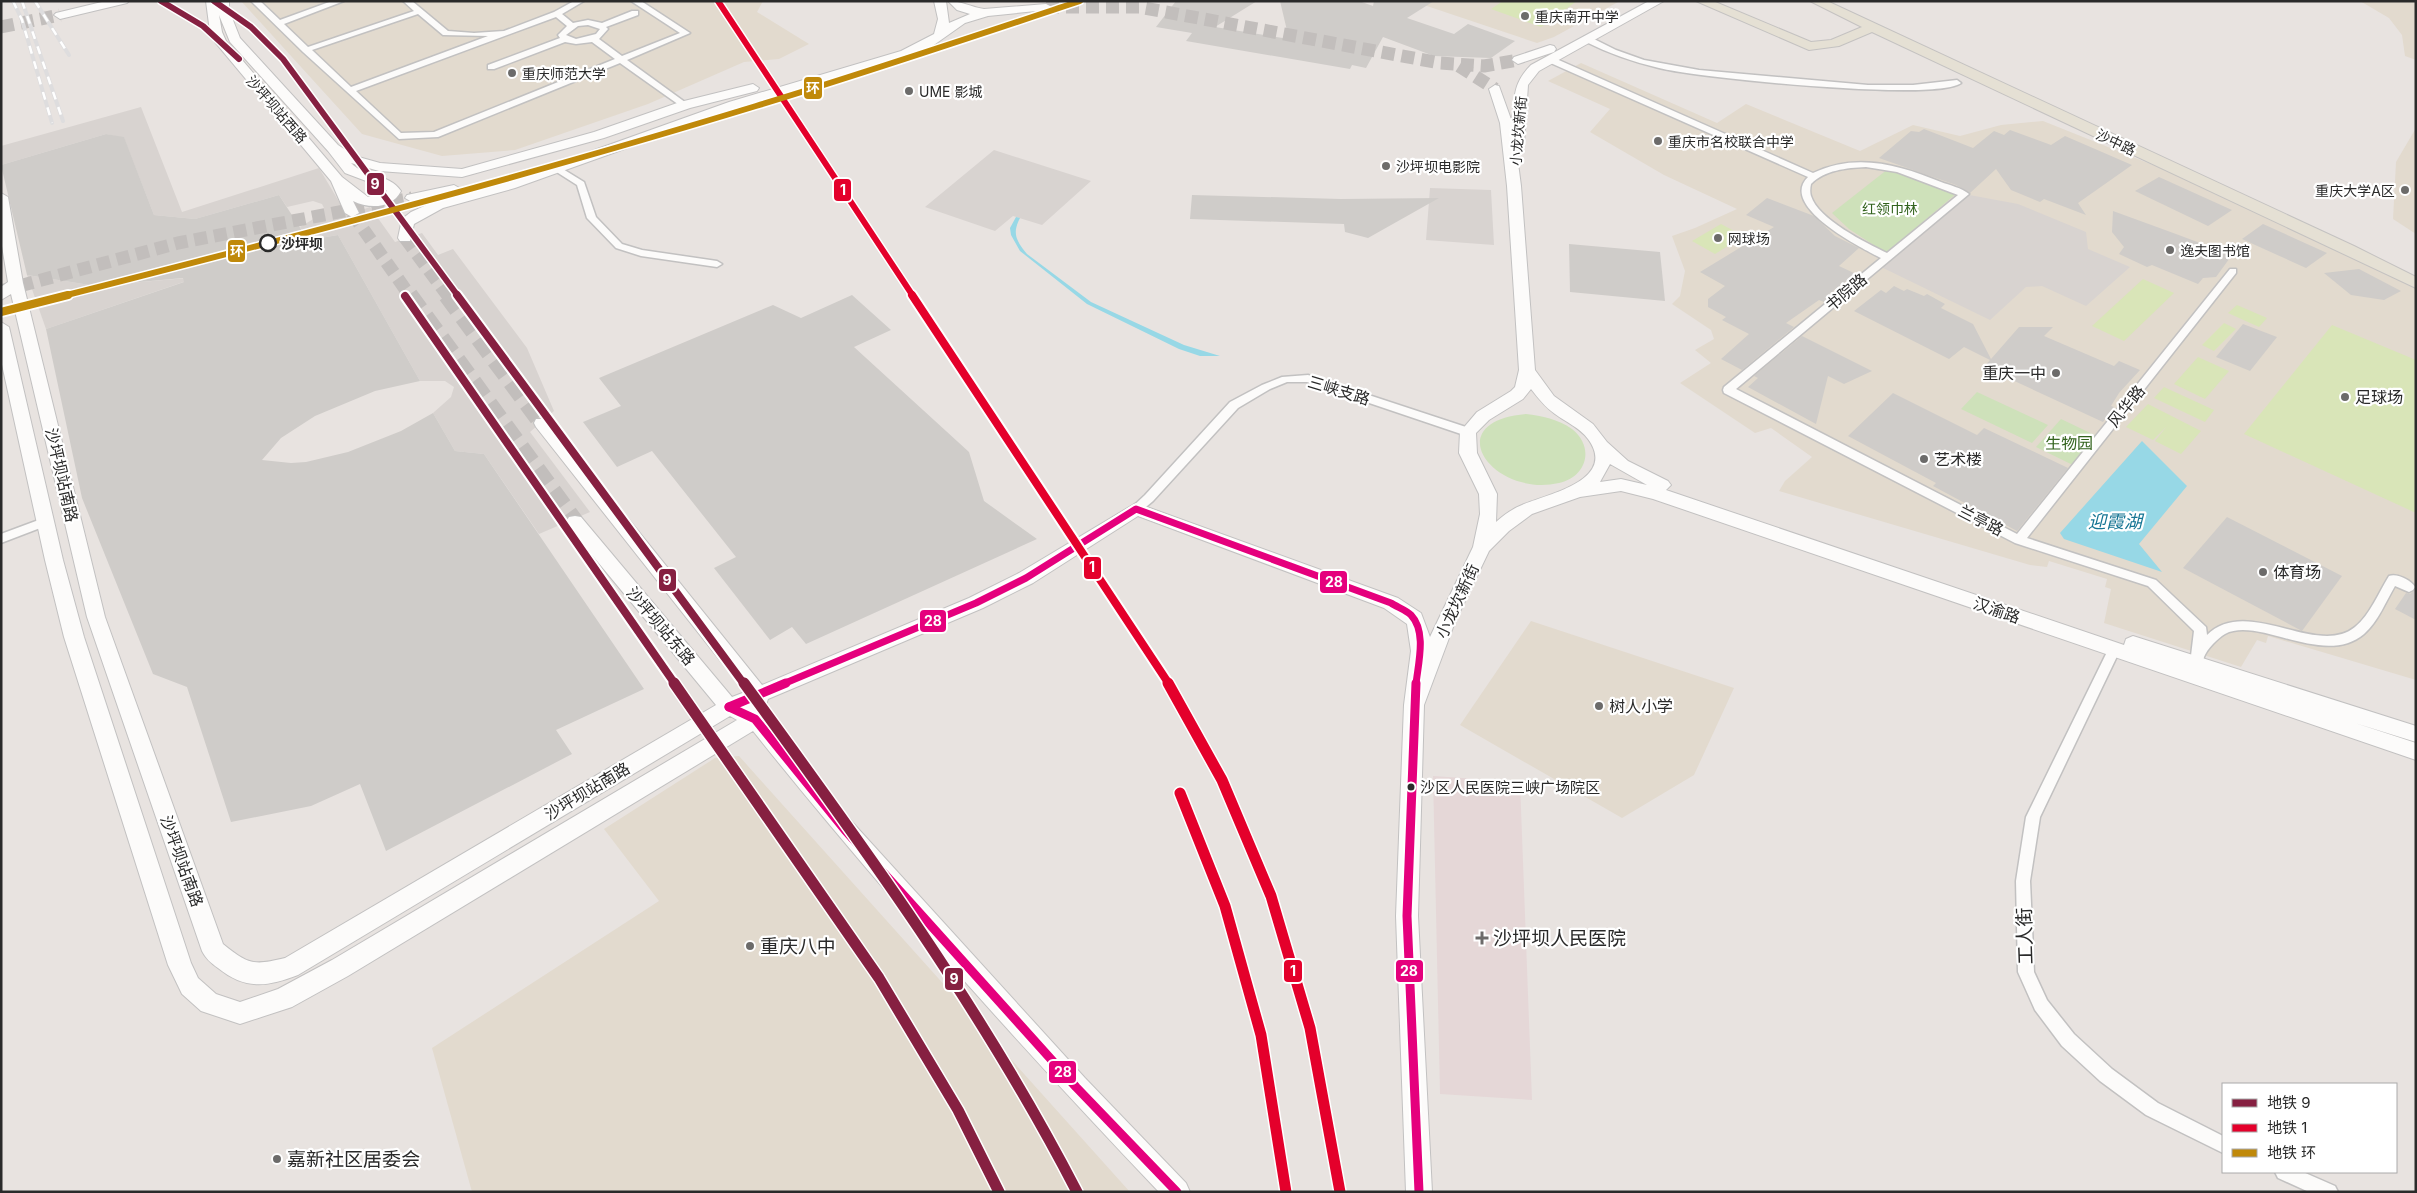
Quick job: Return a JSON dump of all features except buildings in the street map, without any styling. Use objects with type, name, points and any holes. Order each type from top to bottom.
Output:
[{"type":"main road","points":[[86,1],[57,12],[123,1]]},
{"type":"main road","name":"沙坪坝站西路","points":[[211,1],[216,32],[221,42],[337,180],[352,213]]},
{"type":"main road","name":"沙坪坝站西路","points":[[223,1],[223,10],[234,39],[333,148],[350,159],[380,167],[462,173],[599,135],[721,95],[874,64]]},
{"type":"main road","points":[[938,36],[943,30],[944,20],[940,1]]},
{"type":"main road","points":[[954,1],[961,8],[987,12],[1046,7]]},
{"type":"main road","points":[[1518,60],[1560,44],[1640,1]]},
{"type":"main road","points":[[1549,59],[1658,1]]},
{"type":"main road","points":[[1702,1],[1809,46],[1836,44],[1873,27]]},
{"type":"main road","name":"沙中路","points":[[1816,1],[2349,249],[2416,283]]},
{"type":"main road","name":"沙中路","points":[[1832,1],[2296,214],[2416,273]]},
{"type":"main road","points":[[405,238],[407,222],[416,215],[438,205],[510,185],[558,169],[734,105],[874,64],[927,44],[960,21],[987,12]]},
{"type":"main road","name":"小龙坎新街","points":[[1514,186],[1522,86],[1526,77],[1549,59]]},
{"type":"main road","points":[[412,198],[479,183],[551,161],[728,100],[874,64]]},
{"type":"main road","name":"小龙坎新街","points":[[1418,1190],[1407,916],[1414,705],[1445,622],[1482,547],[1489,514],[1488,494],[1468,453],[1468,432],[1483,416],[1517,395],[1523,388],[1527,370],[1514,186],[1506,123],[1496,89]]},
{"type":"main road","points":[[333,148],[352,171],[386,183],[394,191],[387,199],[378,202],[365,202],[359,200],[337,180]]},
{"type":"main road","name":"沙坪坝站南路","points":[[1,197],[6,286],[96,617],[214,951],[240,972],[265,974],[290,967],[729,707],[976,603],[1026,578],[1136,509]]},
{"type":"main road","name":"沙坪坝站南路","points":[[1,327],[16,385],[44,522],[74,637],[180,965],[190,986],[210,1003],[240,1013],[284,999],[340,968],[755,719]]},
{"type":"main road","name":"小龙坎新街","points":[[1482,547],[1513,517],[1526,510],[1575,492],[1588,484],[1603,468],[1604,459],[1601,446],[1586,428],[1548,400],[1538,389],[1527,370]]},
{"type":"main road","name":"沙坪坝站东路","points":[[542,422],[758,694]]},
{"type":"main road","name":"汉渝路","points":[[1601,446],[1622,465],[1666,487],[2112,638],[2198,659],[2416,734]]},
{"type":"main road","name":"汉渝路","points":[[1575,492],[1621,485],[1656,493],[2416,752]]},
{"type":"main road","points":[[1136,509],[1391,604],[1410,614],[1417,623],[1420,640],[1414,705]]},
{"type":"main road","name":"沙坪坝站东路","points":[[575,522],[729,707],[755,719],[845,830],[1076,1087],[1177,1192]]},
{"type":"main road","points":[[755,719],[758,694]]},
{"type":"street","points":[[255,1],[399,136],[435,135],[624,60],[686,33],[635,1]]},
{"type":"street","points":[[278,23],[340,1]]},
{"type":"street","points":[[407,1],[446,33],[474,35],[505,33]]},
{"type":"street","points":[[350,90],[556,14],[580,1]]},
{"type":"street","points":[[306,50],[420,11]]},
{"type":"street","points":[[565,39],[562,35],[564,30],[572,26],[583,23],[602,26],[635,13]]},
{"type":"street","points":[[556,14],[572,26]]},
{"type":"street","points":[[491,67],[565,39],[578,41],[593,39],[603,32],[602,26]]},
{"type":"street","points":[[593,39],[685,106]]},
{"type":"street","points":[[1587,39],[1622,56],[1652,64],[1735,76],[1874,87],[1929,87],[1957,83]]},
{"type":"street","points":[[1549,59],[1813,176],[1806,184],[1806,198],[1814,208],[1860,244],[1887,257]]},
{"type":"street","name":"书院路","points":[[1728,390],[1964,194],[1884,164],[1851,163],[1813,176]]},
{"type":"street","points":[[558,169],[581,184],[587,208],[592,218],[619,246],[641,253],[717,264]]},
{"type":"street","name":"风华路","points":[[2019,540],[2233,271]]},
{"type":"street","name":"三峡支路","points":[[1136,509],[1234,404],[1266,387],[1286,380],[1308,378],[1468,432]]},
{"type":"street","name":"兰亭路","points":[[1728,390],[2019,540],[2152,584],[2201,630],[2198,659]]},
{"type":"street","points":[[1,539],[44,522]]},
{"type":"street","points":[[2198,659],[2218,632],[2228,627],[2254,627],[2316,640],[2339,640],[2359,632],[2393,580],[2409,588]]},
{"type":"street","name":"工人街","points":[[2114,650],[2033,817],[2023,881],[2026,972],[2041,1005],[2057,1026],[2068,1040],[2106,1075],[2152,1108],[2222,1144]]},
{"type":"street","points":[[2286,1173],[2330,1192]]},
{"type":"shaded area","name":"重庆师范大学","points":[[241,1],[763,1],[757,12],[809,44],[779,59],[744,62],[648,104],[515,150],[442,156],[362,134]]},
{"type":"shaded area","name":"重庆南开中学","points":[[1412,1],[1620,1],[1554,37],[1537,43]]},
{"type":"shaded area","points":[[2360,1],[2416,1],[2416,60],[2405,56],[2402,35],[2389,18]]},
{"type":"shaded area","name":"重庆一中","points":[[1581,63],[1717,123],[1746,104],[1860,151],[1913,125],[1960,136],[2001,125],[2043,121],[2198,183],[2416,287],[2416,680],[2268,636],[2266,643],[2257,640],[2241,667],[2104,623],[2111,589],[2105,587],[2107,579],[2049,561],[2047,567],[2030,565],[1779,491],[1785,481],[1812,457],[1771,428],[1755,433],[1680,383],[1711,363],[1695,350],[1714,339],[1711,330],[1672,304],[1680,296],[1685,271],[1672,236],[1737,209],[1664,175],[1590,132],[1610,109],[1548,81]]},
{"type":"shaded area","points":[[141,107],[182,212],[319,168],[347,215],[370,207],[395,242],[422,233],[438,255],[453,249],[527,348],[554,411],[530,432],[590,512],[539,534],[484,454],[455,451],[433,413],[451,397],[454,387],[445,381],[420,381],[338,235],[308,240],[300,227],[320,215],[324,208],[322,204],[313,201],[287,207],[279,195],[195,219],[154,215],[124,138],[106,134],[1,165],[1,146]]},
{"type":"shaded area","name":"重庆大学A区","points":[[2416,128],[2416,234],[2393,219],[2396,162]]},
{"type":"shaded area","points":[[994,150],[1091,181],[1042,225],[1013,216],[995,231],[925,207]]},
{"type":"shaded area","points":[[1430,188],[1491,190],[1494,245],[1426,240]]},
{"type":"shaded area","points":[[1964,194],[2018,204],[2086,232],[2088,249],[2130,267],[2086,306],[2042,286],[2026,287],[1990,320],[1877,265]]},
{"type":"shaded area","points":[[27,275],[96,286],[198,277],[46,329]]},
{"type":"shaded area","name":"树人小学","points":[[1531,621],[1734,688],[1694,775],[1622,818],[1460,725]]},
{"type":"shaded area","name":"重庆八中","points":[[739,756],[1130,1192],[472,1192],[432,1048],[659,901],[604,829],[715,758]]},
{"type":"shaded area","name":"沙坪坝人民医院","points":[[1433,776],[1520,782],[1532,1100],[1440,1094]]},
{"type":"green space","points":[[1503,1],[1577,1],[1541,27],[1491,9]]},
{"type":"green space","name":"红领巾林","points":[[1888,169],[1957,193],[1886,253],[1849,229],[1832,213]]},
{"type":"green space","name":"网球场","points":[[1721,224],[1744,236],[1715,254],[1692,241]]},
{"type":"green space","points":[[2143,279],[2174,293],[2124,341],[2092,326]]},
{"type":"green space","points":[[2237,305],[2267,318],[2259,327],[2228,313]]},
{"type":"green space","points":[[2224,323],[2236,329],[2214,351],[2202,345]]},
{"type":"green space","name":"足球场","points":[[2332,325],[2416,360],[2416,513],[2244,434]]},
{"type":"green space","points":[[2198,357],[2229,371],[2205,399],[2174,384]]},
{"type":"green space","points":[[2164,387],[2214,410],[2205,422],[2154,398]]},
{"type":"green space","points":[[1977,392],[2048,425],[2032,443],[1961,409]]},
{"type":"green space","points":[[2148,404],[2201,431],[2181,454],[2155,441],[2167,426],[2153,440],[2126,427]]},
{"type":"green space","points":[[1526,414],[1556,420],[1572,429],[1579,436],[1584,444],[1585,461],[1576,475],[1569,480],[1559,483],[1535,485],[1513,480],[1496,470],[1484,457],[1480,443],[1484,430],[1499,420]]},
{"type":"green space","name":"生物园","points":[[2061,419],[2103,439],[2079,468],[2036,447]]},
{"type":"water","points":[[1016,217],[1020,218],[1016,228],[1016,237],[1027,254],[1091,302],[1184,345],[1220,356],[1200,356],[1179,349],[1087,304],[1020,251],[1011,235],[1010,228]]},
{"type":"water","name":"迎霞湖","points":[[2142,441],[2187,486],[2139,544],[2162,572],[2064,539],[2060,533]]},
{"type":"tunnel","points":[[1046,7],[1139,7],[1440,63],[1484,66],[1518,60]]},
{"type":"tunnel","points":[[1,27],[60,15]]},
{"type":"tunnel","points":[[1459,66],[1495,89]]},
{"type":"tunnel","points":[[1,291],[178,243],[412,198]]},
{"type":"tunnel","points":[[352,213],[410,296]]},
{"type":"tunnel","points":[[405,238],[448,296]]},
{"type":"tunnel","points":[[409,295],[575,522]]},
{"type":"tunnel","points":[[447,295],[542,423]]},
{"type":"railway","points":[[13,1],[22,20],[52,123]]},
{"type":"railway","points":[[22,1],[63,121]]},
{"type":"railway","points":[[35,1],[69,55]]},
{"type":"metro line","name":"9","points":[[161,1],[203,26],[239,59]]},
{"type":"metro line","name":"9","points":[[214,1],[251,27],[283,59],[863,845],[921,929],[976,1014],[1029,1102],[1077,1192]]},
{"type":"metro line","name":"1","points":[[718,1],[1164,676],[1222,780],[1271,896],[1310,1028],[1340,1192]]},
{"type":"metro line","name":"环","points":[[1,312],[378,214],[660,135],[835,82],[1080,1]]},
{"type":"metro line","name":"9","points":[[405,296],[879,978],[958,1110],[999,1192]]},
{"type":"metro line","name":"1","points":[[1180,793],[1225,906],[1261,1035],[1286,1192]]},
{"type":"transit line","name":"28","points":[[729,707],[976,603],[1026,578],[1136,509],[1391,603],[1410,614],[1417,623],[1420,640],[1414,705],[1407,916],[1419,1192]]},
{"type":"transit line","name":"28","points":[[729,707],[755,719],[845,830],[1076,1087],[1177,1192]]},
{"type":"place","name":"重庆南开中学","points":[[1525,16]]},
{"type":"place","name":"重庆师范大学","points":[[512,73]]},
{"type":"place","name":"UME 影城","points":[[909,91]]},
{"type":"place","name":"重庆市名校联合中学","points":[[1658,141]]},
{"type":"place","name":"沙坪坝电影院","points":[[1386,166]]},
{"type":"place","name":"重庆大学A区","points":[[2405,190]]},
{"type":"place","name":"网球场","points":[[1718,238]]},
{"type":"place","name":"沙坪坝","points":[[268,243]]},
{"type":"place","name":"逸夫图书馆","points":[[2170,250]]},
{"type":"place","name":"重庆一中","points":[[2056,373]]},
{"type":"place","name":"足球场","points":[[2345,397]]},
{"type":"place","name":"艺术楼","points":[[1924,459]]},
{"type":"place","name":"体育场","points":[[2263,572]]},
{"type":"place","name":"树人小学","points":[[1599,706]]},
{"type":"place","name":"沙区人民医院三峡广场院区","points":[[1411,787]]},
{"type":"place","name":"沙坪坝人民医院","points":[[1482,938]]},
{"type":"place","name":"重庆八中","points":[[750,946]]},
{"type":"place","name":"嘉新社区居委会","points":[[277,1159]]}]
